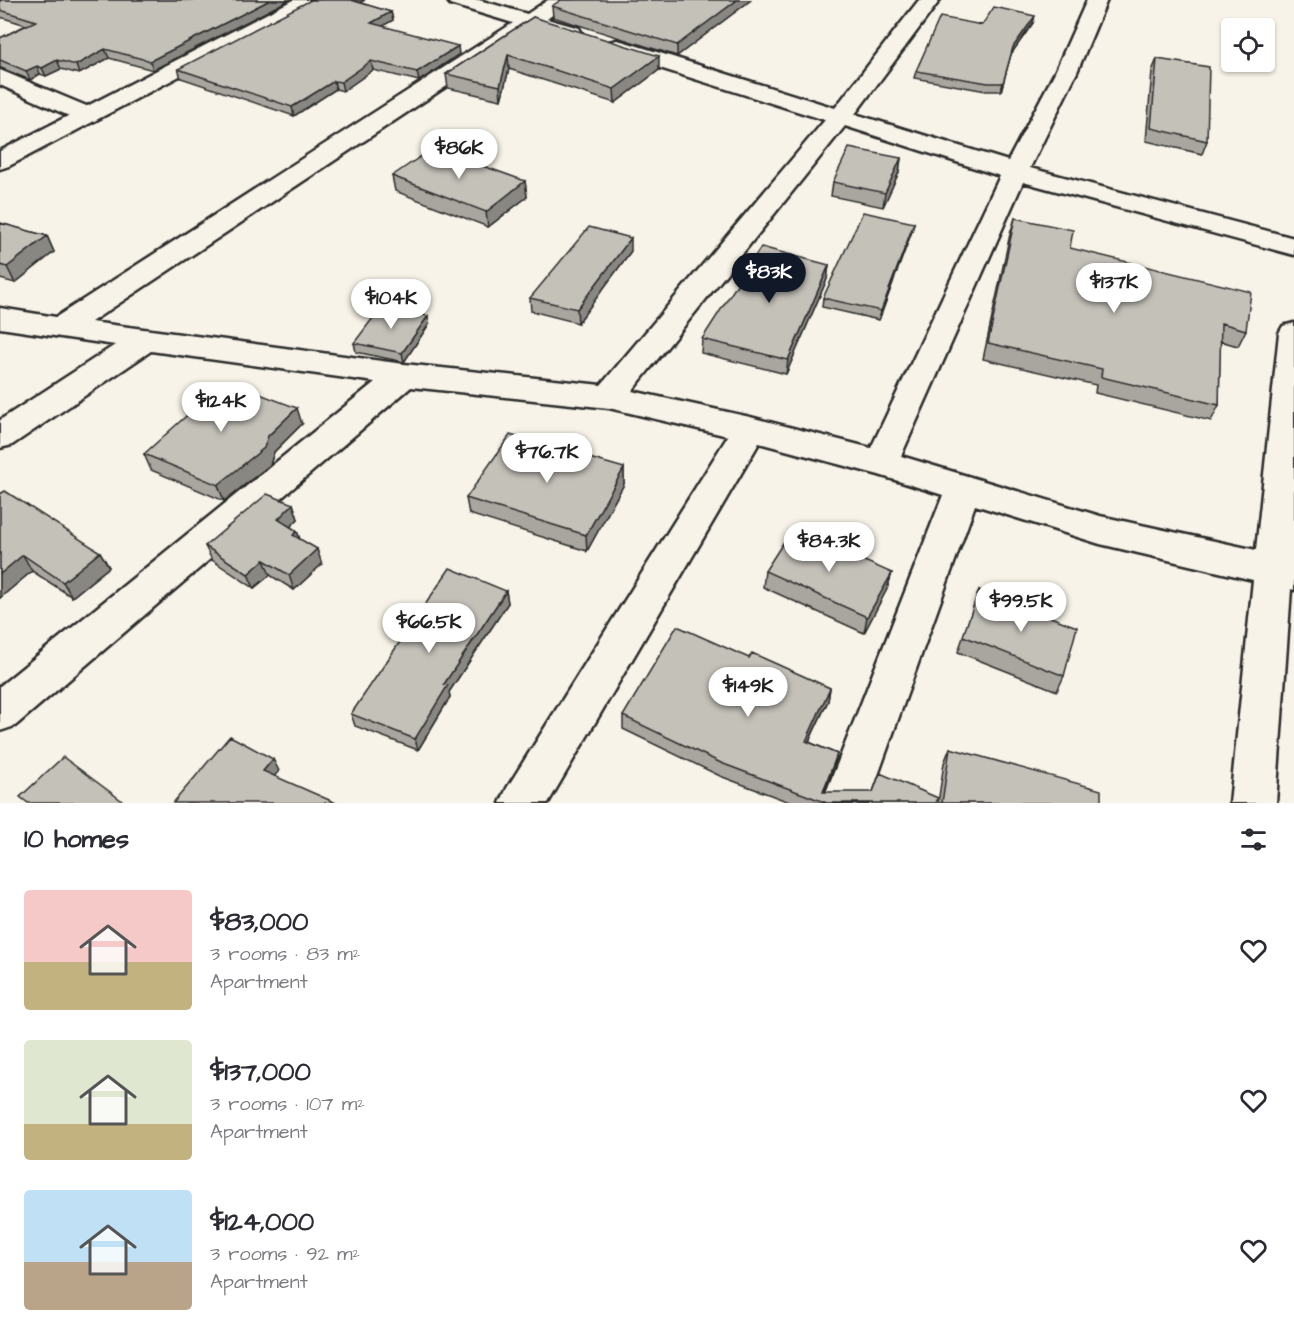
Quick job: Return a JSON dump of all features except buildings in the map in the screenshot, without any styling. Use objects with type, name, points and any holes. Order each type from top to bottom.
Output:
[{"type":"street","points":[[0,161],[309,0]]},
{"type":"street","points":[[457,0],[531,20],[1015,172],[1294,247]]},
{"type":"street","points":[[63,327],[562,0]]},
{"type":"street","points":[[609,397],[840,117],[930,0]]},
{"type":"street","points":[[881,463],[1015,172],[1066,72],[1097,0]]},
{"type":"street","points":[[0,77],[87,115]]},
{"type":"street","points":[[0,318],[404,375],[609,397],[750,429],[881,463],[1100,530],[1283,573]]},
{"type":"street","points":[[1253,803],[1283,573],[1294,333]]},
{"type":"street","points":[[0,436],[146,340]]},
{"type":"street","points":[[0,712],[404,375]]},
{"type":"street","points":[[523,803],[750,429]]},
{"type":"street","points":[[845,803],[963,489]]}]
